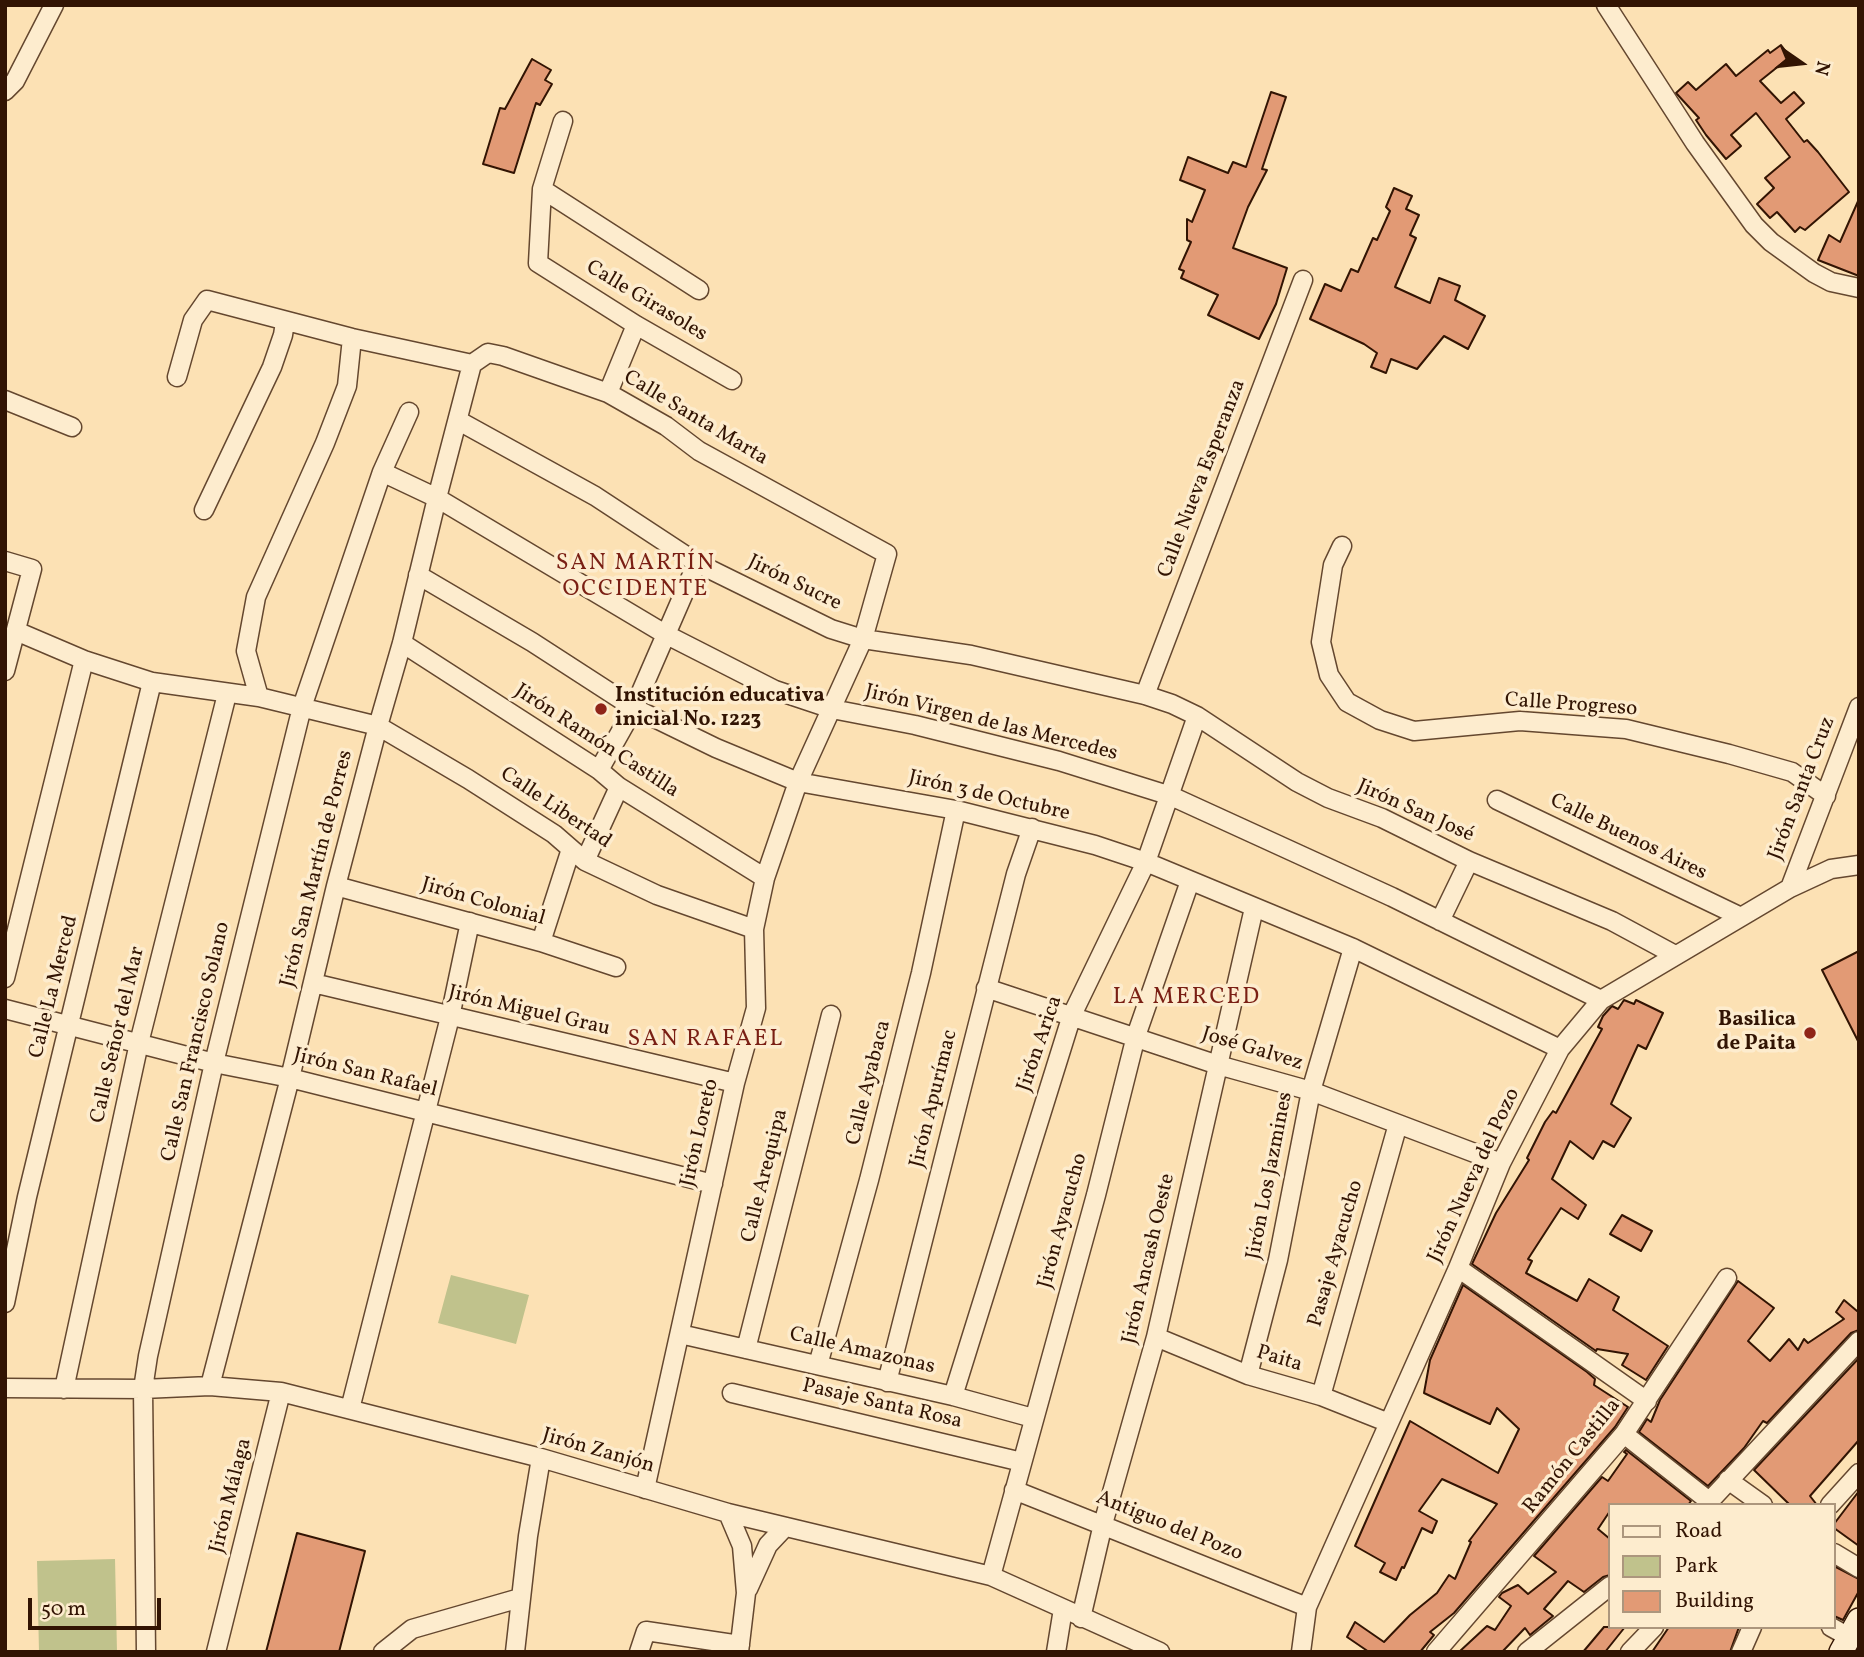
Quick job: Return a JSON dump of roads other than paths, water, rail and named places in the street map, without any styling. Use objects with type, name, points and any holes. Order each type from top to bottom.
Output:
[{"type":"street","points":[[5,91],[15,81],[54,5]]},
{"type":"street","points":[[1606,5],[1695,143],[1754,225],[1771,242],[1814,273],[1831,282],[1859,288]]},
{"type":"street","points":[[563,121],[542,189],[699,290]]},
{"type":"street","name":"Calle Girasoles","points":[[542,189],[538,263],[636,325],[732,380]]},
{"type":"street","name":"Calle Nueva Esperanza","points":[[1145,695],[1303,279]]},
{"type":"street","points":[[177,377],[193,320],[208,300],[285,322],[472,364]]},
{"type":"street","points":[[204,510],[272,367],[285,322]]},
{"type":"street","points":[[608,393],[636,325]]},
{"type":"street","points":[[259,697],[246,651],[256,597],[325,443],[347,386],[352,338]]},
{"type":"street","name":"Calle Santa Marta","points":[[472,364],[488,353],[503,356],[608,393],[666,426],[699,451],[887,555]]},
{"type":"street","name":"Jirón San Martín de Porres","points":[[210,1386],[290,1078],[336,886],[402,643],[472,364]]},
{"type":"street","points":[[5,400],[72,427]]},
{"type":"street","name":"Calle San Francisco Solano","points":[[146,1652],[143,1389],[148,1356],[214,1063],[302,707],[382,472],[409,412]]},
{"type":"street","name":"Jirón Sucre","points":[[458,421],[596,496],[697,562],[809,619],[863,639],[971,655],[1145,695]]},
{"type":"street","name":"Jirón Virgen de las Mercedes","points":[[382,472],[437,498],[665,634],[775,690],[832,709],[915,725],[1059,761],[1171,796],[1440,921],[1601,1000]]},
{"type":"street","name":"Calle Progreso","points":[[1342,546],[1333,565],[1321,642],[1329,675],[1347,702],[1380,720],[1414,731],[1520,721],[1626,729],[1791,772],[1826,796]]},
{"type":"street","name":"Jirón Loreto","points":[[645,1489],[735,1083],[756,1008],[754,929],[765,878],[797,782],[863,639],[887,555]]},
{"type":"street","points":[[5,561],[32,569],[5,671]]},
{"type":"street","points":[[599,770],[634,708],[697,562]]},
{"type":"street","name":"Jirón 3 de Octubre","points":[[418,575],[532,642],[634,708],[716,748],[797,782],[956,810],[1095,845],[1146,862],[1353,948],[1560,1049]]},
{"type":"street","name":"Calle Libertad","points":[[16,631],[84,660],[152,682],[259,697],[378,726],[554,834],[585,861],[657,894],[754,929]]},
{"type":"street","name":"Jirón Ramón Castilla","points":[[402,643],[599,770],[619,787],[765,878]]},
{"type":"street","points":[[5,978],[84,660]]},
{"type":"street","name":"Calle La Merced","points":[[5,1303],[27,1198],[152,682]]},
{"type":"street","name":"Calle Señor del Mar","points":[[64,1389],[139,1043],[227,694]]},
{"type":"street","name":"Jirón San José","points":[[1145,695],[1197,716],[1328,798],[1415,832],[1469,861],[1612,921],[1675,955]]},
{"type":"street","name":"Jirón Santa Cruz","points":[[1790,888],[1859,708]]},
{"type":"street","name":"Jirón Arica","points":[[953,1396],[1072,1016],[1146,862],[1197,716]]},
{"type":"street","points":[[585,861],[619,787]]},
{"type":"street","name":"Calle Buenos Aires","points":[[1497,800],[1739,916]]},
{"type":"street","name":"Calle Ayabaca","points":[[818,1365],[869,1180],[921,973],[956,810]]},
{"type":"street","name":"Jirón Apurímac","points":[[887,1382],[986,988],[1016,874],[1032,828]]},
{"type":"street","points":[[541,942],[571,849]]},
{"type":"street","points":[[1440,921],[1469,861]]},
{"type":"street","name":"Jirón Nueva del Pozo","points":[[1301,1652],[1307,1606],[1458,1268],[1501,1163],[1560,1049],[1601,1000],[1790,888],[1830,869],[1859,865]]},
{"type":"street","name":"Jirón Ayacucho","points":[[991,1576],[1096,1195],[1136,1037],[1190,881]]},
{"type":"street","name":"Jirón Colonial","points":[[336,886],[541,942],[616,967]]},
{"type":"street","name":"Jirón Ancash Oeste","points":[[1082,1618],[1103,1524],[1156,1337],[1254,908]]},
{"type":"street","points":[[349,1409],[450,1017],[470,922]]},
{"type":"street","name":"Jirón Los Jazmines","points":[[1248,1375],[1278,1259],[1311,1091],[1353,948]]},
{"type":"street","name":"Jirón Miguel Grau","points":[[313,983],[735,1083]]},
{"type":"street","name":"José Galvez","points":[[986,988],[1218,1065],[1311,1091],[1501,1163]]},
{"type":"street","name":"Jirón San Rafael","points":[[5,1009],[214,1063],[290,1078],[713,1184]]},
{"type":"street","name":"Calle Arequipa","points":[[746,1349],[831,1015]]},
{"type":"street","name":"Pasaje Ayacucho","points":[[1321,1396],[1398,1124]]},
{"type":"street","points":[[1458,1268],[1647,1401]]},
{"type":"street","name":"Ramón Castilla","points":[[1437,1652],[1625,1434],[1727,1278]]},
{"type":"street","name":"Calle Amazonas","points":[[680,1334],[953,1396],[1033,1418]]},
{"type":"street","name":"Paita","points":[[1156,1337],[1248,1375],[1321,1396],[1389,1423]]},
{"type":"street","points":[[1625,1434],[1708,1503],[1859,1340]]},
{"type":"street","name":"Jirón Zanjón","points":[[5,1388],[143,1389],[210,1386],[281,1392],[541,1458],[729,1513],[991,1576],[1160,1652]]},
{"type":"street","name":"Jirón Málaga","points":[[216,1652],[281,1392]]},
{"type":"street","name":"Pasaje Santa Rosa","points":[[732,1393],[1021,1462]]},
{"type":"street","points":[[515,1652],[520,1598],[541,1458]]},
{"type":"street","points":[[1831,1503],[1859,1473]]},
{"type":"street","points":[[1728,1480],[1760,1503]]},
{"type":"street","name":"Antiguo del Pozo","points":[[1014,1490],[1307,1606]]},
{"type":"street","points":[[639,1652],[646,1631],[739,1648],[746,1593],[742,1546],[729,1513]]},
{"type":"street","points":[[746,1593],[768,1545],[785,1527]]},
{"type":"street","points":[[1836,1554],[1859,1568]]},
{"type":"street","points":[[1527,1652],[1608,1588]]},
{"type":"street","points":[[383,1652],[412,1629],[520,1598]]},
{"type":"street","points":[[1056,1652],[1063,1609]]},
{"type":"street","points":[[1630,1652],[1652,1629]]},
{"type":"street","points":[[1741,1652],[1751,1629]]},
{"type":"place","name":"Institución educativa inicial No. 1223","points":[[601,709]]},
{"type":"place","name":"Basilica de Paita","points":[[1810,1033]]},
{"type":"district","name":"SAN MARTÍN OCCIDENTE","points":[[636,578]]},
{"type":"district","name":"LA MERCED","points":[[1187,999]]},
{"type":"district","name":"SAN RAFAEL","points":[[706,1041]]}]
